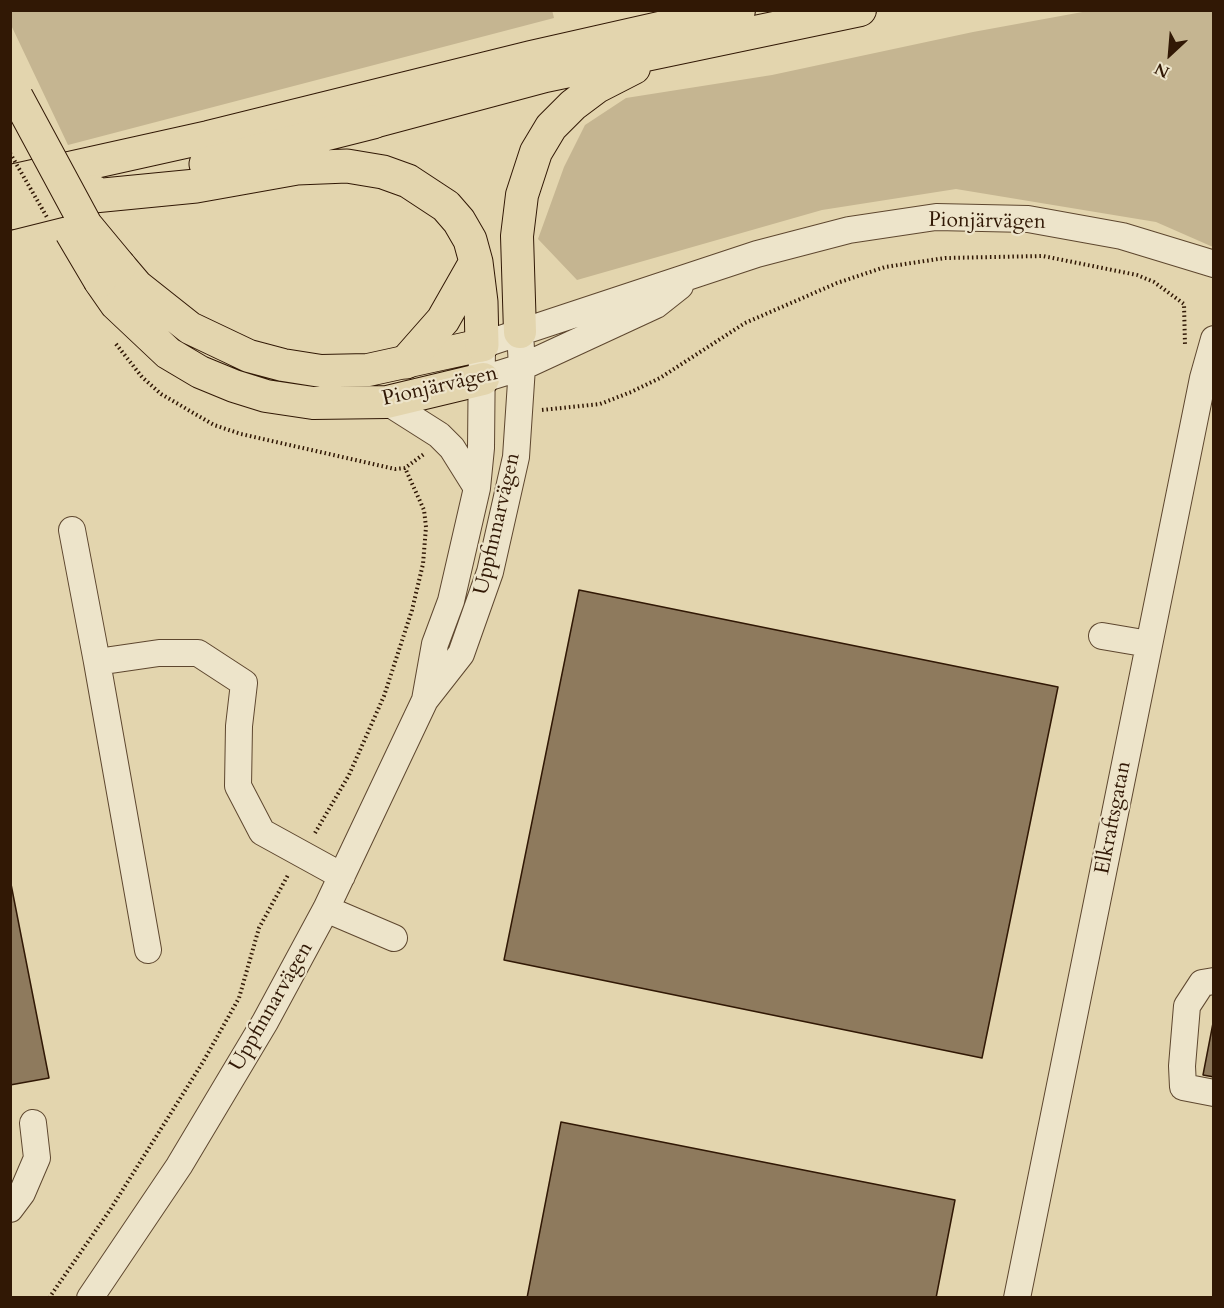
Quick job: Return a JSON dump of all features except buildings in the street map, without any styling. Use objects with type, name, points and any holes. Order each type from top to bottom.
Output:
[{"type":"highway","points":[[10,213],[373,122]]},
{"type":"highway","points":[[73,198],[196,186],[297,168],[346,166],[383,172],[408,181],[446,206],[459,221],[470,240],[476,262],[482,345]]},
{"type":"highway","points":[[406,362],[438,327],[453,306],[476,262]]},
{"type":"main road","points":[[10,182],[220,134],[531,57],[739,10]]},
{"type":"main road","points":[[373,122],[545,76],[861,10]]},
{"type":"main road","points":[[520,332],[517,236],[522,195],[536,152],[551,127],[573,105],[597,87],[679,48]]},
{"type":"main road","name":"Pionjärvägen","points":[[13,102],[86,225],[110,274],[116,304],[168,352],[225,383],[266,396],[313,403],[387,402],[483,378]]},
{"type":"main road","name":"Pionjärvägen","points":[[110,274],[137,286],[190,328],[249,357],[321,371],[368,370],[482,345]]},
{"type":"street","name":"Pionjärvägen","points":[[482,345],[757,254],[849,230],[936,217],[1028,219],[1122,236],[1214,264]]},
{"type":"street","name":"Pionjärvägen","points":[[483,378],[522,367],[656,305],[690,278]]},
{"type":"street","name":"Uppfinnarvägen","points":[[90,1298],[179,1166],[265,1022],[326,909],[425,700],[461,654],[490,572],[516,457],[522,367],[520,332]]},
{"type":"street","name":"Elkraftsgatan","points":[[1017,1298],[1203,378],[1214,339]]},
{"type":"street","name":"Uppfinnarvägen","points":[[425,700],[435,644],[454,592],[477,488],[483,378],[482,345]]},
{"type":"street","points":[[387,402],[439,435],[452,448],[477,488]]},
{"type":"street","points":[[72,530],[148,950]]},
{"type":"street","points":[[1102,636],[1149,644]]},
{"type":"street","points":[[97,662],[159,653],[198,653],[244,683],[239,726],[238,786],[262,832],[342,876]]},
{"type":"street","points":[[326,909],[394,938]]},
{"type":"street","points":[[1214,981],[1202,983],[1187,1006],[1182,1066],[1183,1087],[1214,1093]]},
{"type":"street","points":[[10,1209],[22,1193],[37,1158],[33,1123]]},
{"type":"path","points":[[520,411],[565,410],[600,404],[660,378],[745,323],[837,283],[895,266],[945,258],[1043,256],[1137,275],[1154,282],[1184,304]]},
{"type":"path","points":[[49,1298],[110,1210],[203,1062],[239,998],[259,928],[280,886],[328,813],[349,774],[384,696],[412,610],[423,564],[426,527],[417,491],[405,468],[422,456],[439,435]]},
{"type":"shaded area","points":[[11,10],[552,10],[554,18],[68,145],[11,25]]},
{"type":"shaded area","points":[[1088,11],[1213,11],[1213,247],[1156,222],[956,189],[822,210],[577,280],[538,239],[564,167],[585,125],[626,98],[772,75],[973,32]]}]
